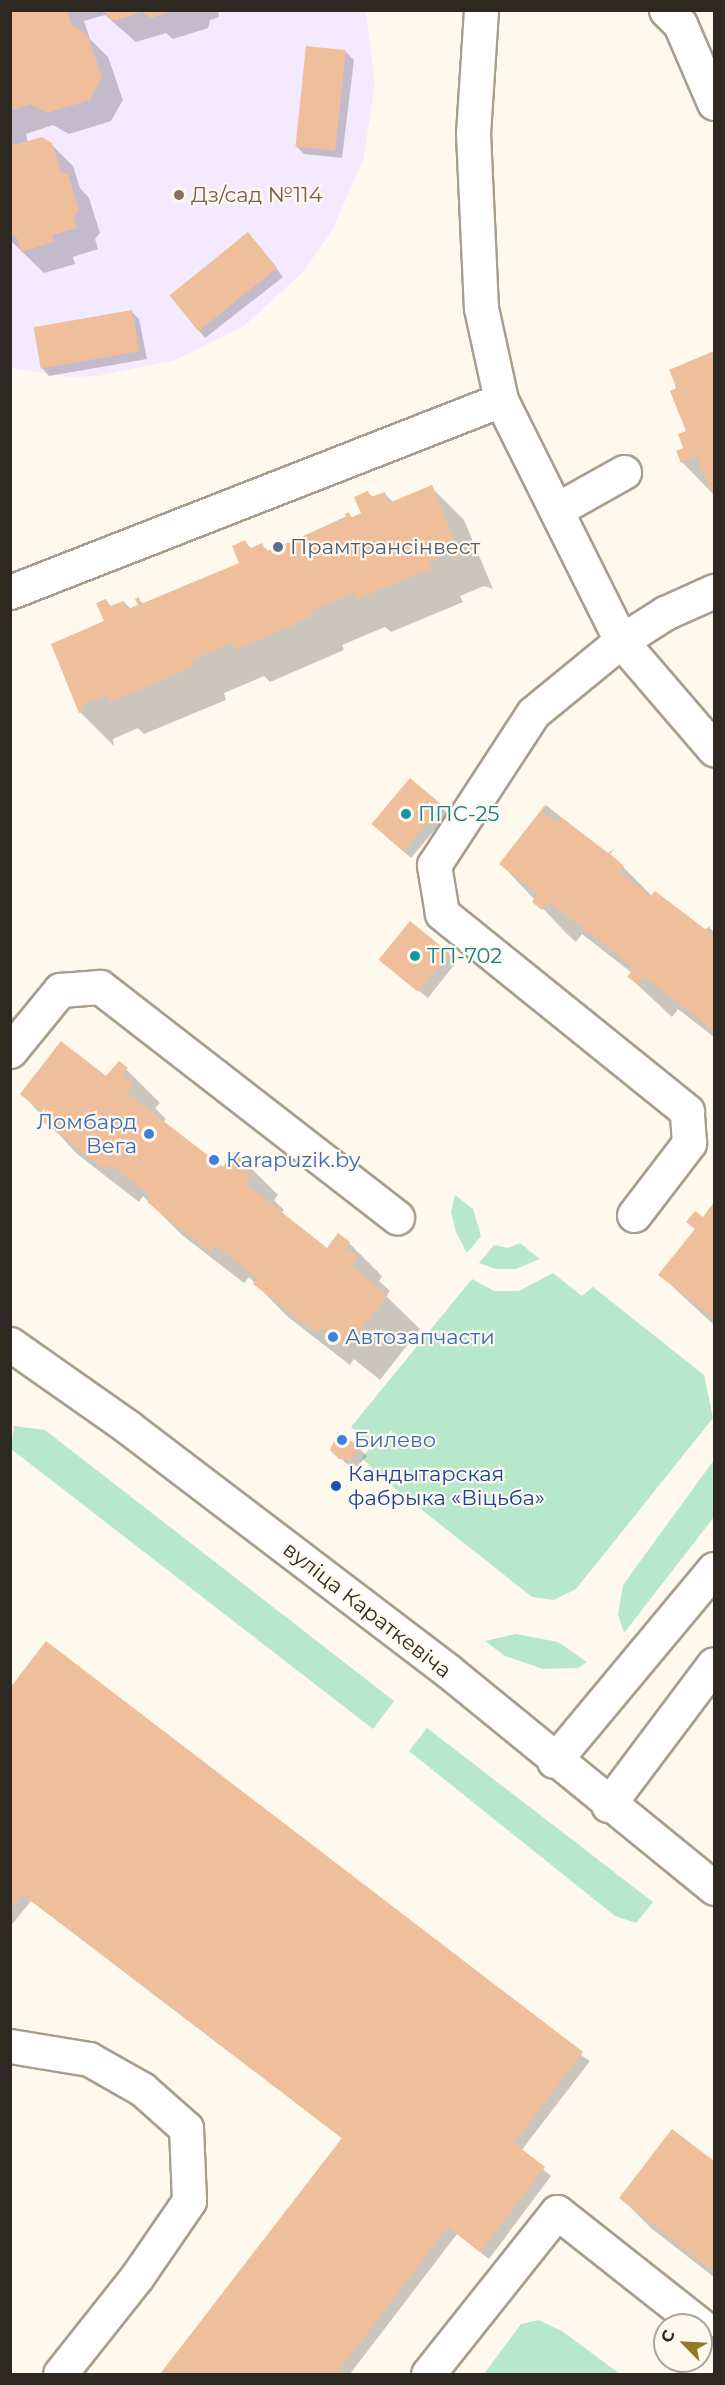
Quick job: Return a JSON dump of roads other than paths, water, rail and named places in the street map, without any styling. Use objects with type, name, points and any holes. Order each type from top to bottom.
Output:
[{"type":"street","points":[[481,10],[472,133],[481,308],[501,400],[621,641],[714,749]]},
{"type":"street","points":[[666,10],[680,24],[714,103]]},
{"type":"street","points":[[10,592],[501,400]]},
{"type":"street","points":[[556,510],[624,472]]},
{"type":"street","points":[[634,1215],[688,1143],[687,1110],[442,913],[434,864],[533,713],[621,641],[665,613],[714,591]]},
{"type":"street","points":[[10,1051],[60,990],[100,987],[397,1217]]},
{"type":"street","name":"вуліца Караткевіча","points":[[12,1348],[128,1426],[447,1670],[554,1761],[714,1888]]},
{"type":"street","points":[[554,1761],[714,1569]]},
{"type":"street","points":[[608,1805],[714,1664]]},
{"type":"street","points":[[10,2046],[89,2059],[142,2089],[186,2128],[189,2200],[136,2278],[60,2374]]},
{"type":"street","points":[[428,2374],[558,2212],[685,2313]]},
{"type":"place","name":"Дз/сад №114","points":[[179,195]]},
{"type":"place","name":"Прамтрансінвест","points":[[278,547]]},
{"type":"place","name":"ППС-25","points":[[406,814]]},
{"type":"place","name":"ТП-702","points":[[415,956]]},
{"type":"place","name":"Ломбард Вега","points":[[149,1134]]},
{"type":"place","name":"Кarapuzik.by","points":[[214,1160]]},
{"type":"place","name":"Автозапчасти","points":[[333,1337]]},
{"type":"place","name":"Билево","points":[[342,1440]]},
{"type":"place","name":"Кандытарская фабрыка «Віцьба»","points":[[336,1486]]}]
